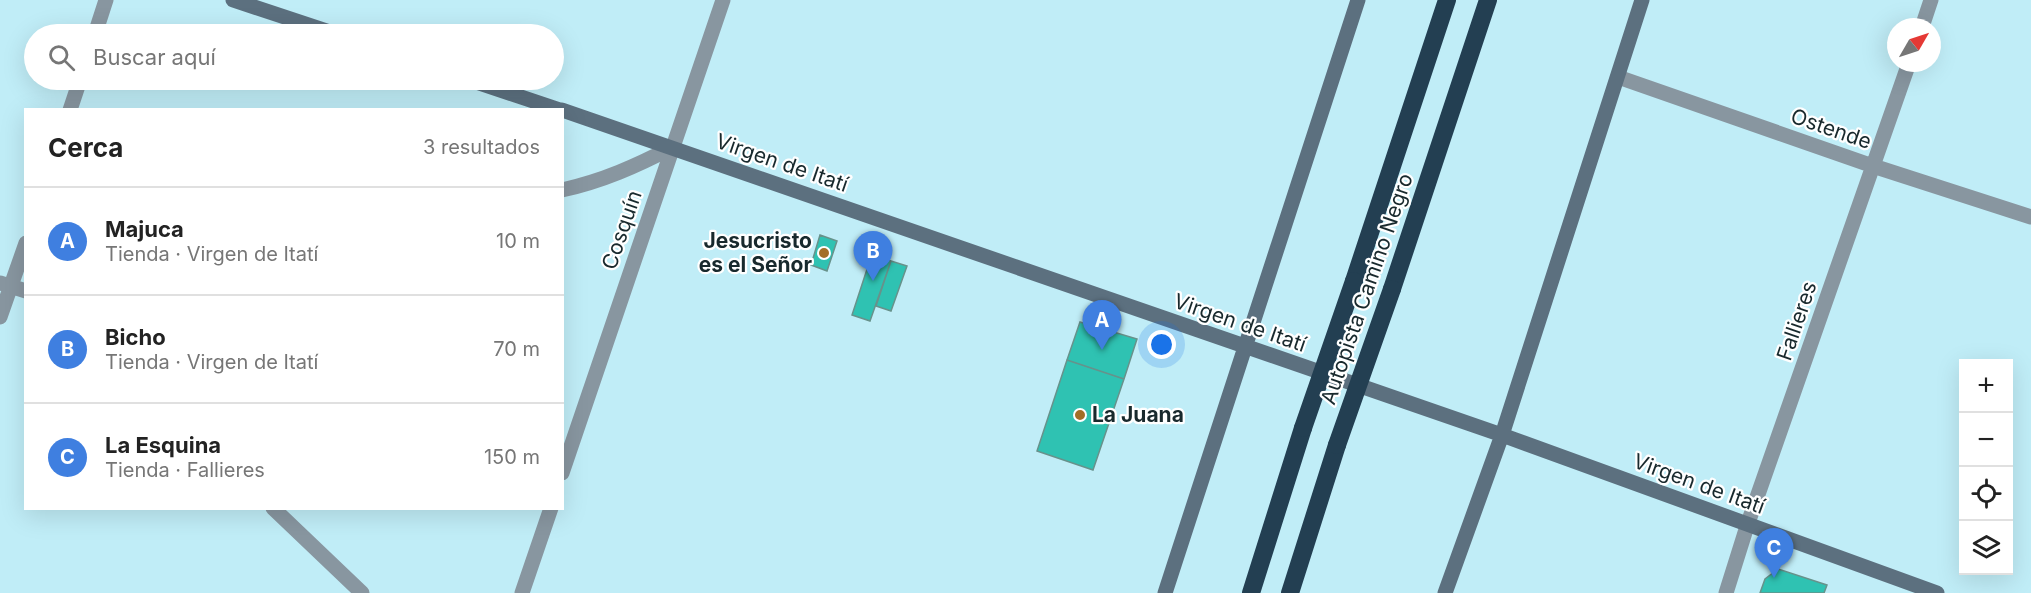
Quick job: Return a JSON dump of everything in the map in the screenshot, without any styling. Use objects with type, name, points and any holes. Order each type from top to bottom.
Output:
[{"type":"highway","name":"Autopista Camino Negro","points":[[1251,593],[1303,428],[1447,0]]},
{"type":"highway","name":"Autopista Camino Negro","points":[[1290,593],[1337,445],[1392,289],[1488,0]]},
{"type":"street","points":[[98,24],[106,0]]},
{"type":"street","points":[[232,0],[305,24]]},
{"type":"street","name":"Cosquín","points":[[564,467],[723,0]]},
{"type":"street","points":[[1165,593],[1358,0]]},
{"type":"street","points":[[1445,593],[1502,435],[1642,0]]},
{"type":"street","points":[[1925,18],[1931,0]]},
{"type":"street","name":"Fallieres","points":[[1726,593],[1748,523],[1906,72]]},
{"type":"street","name":"Ostende","points":[[1618,77],[1873,166],[2031,217]]},
{"type":"street","points":[[71,108],[77,90]]},
{"type":"street","name":"Virgen de Itatí","points":[[500,90],[555,108]]},
{"type":"street","name":"Virgen de Itatí","points":[[564,111],[1502,435],[1937,593]]},
{"type":"street","points":[[564,190],[591,184],[673,147]]},
{"type":"street","points":[[0,317],[24,249]]},
{"type":"street","points":[[275,510],[362,593]]},
{"type":"street","points":[[522,593],[549,510]]},
{"type":"building","name":"Jesucristo es el Señor","points":[[820,235],[837,241],[827,271],[811,265]]},
{"type":"building","points":[[872,254],[891,261],[870,321],[852,315]]},
{"type":"building","points":[[891,261],[907,266],[891,311],[876,306]]},
{"type":"building","points":[[1080,322],[1137,339],[1124,379],[1067,360]]},
{"type":"building","name":"La Juana","points":[[1067,360],[1124,379],[1093,470],[1037,451]]},
{"type":"building","points":[[1778,569],[1827,585],[1824,593],[1760,593],[1765,579]]},
{"type":"place","name":"Jesucristo es el Señor","points":[[824,253]]},
{"type":"place","name":"Bicho","points":[[873,281]]},
{"type":"place","name":"Majuca","points":[[1102,350]]},
{"type":"place","name":"La Juana","points":[[1080,415]]},
{"type":"place","name":"La Esquina","points":[[1774,578]]}]
